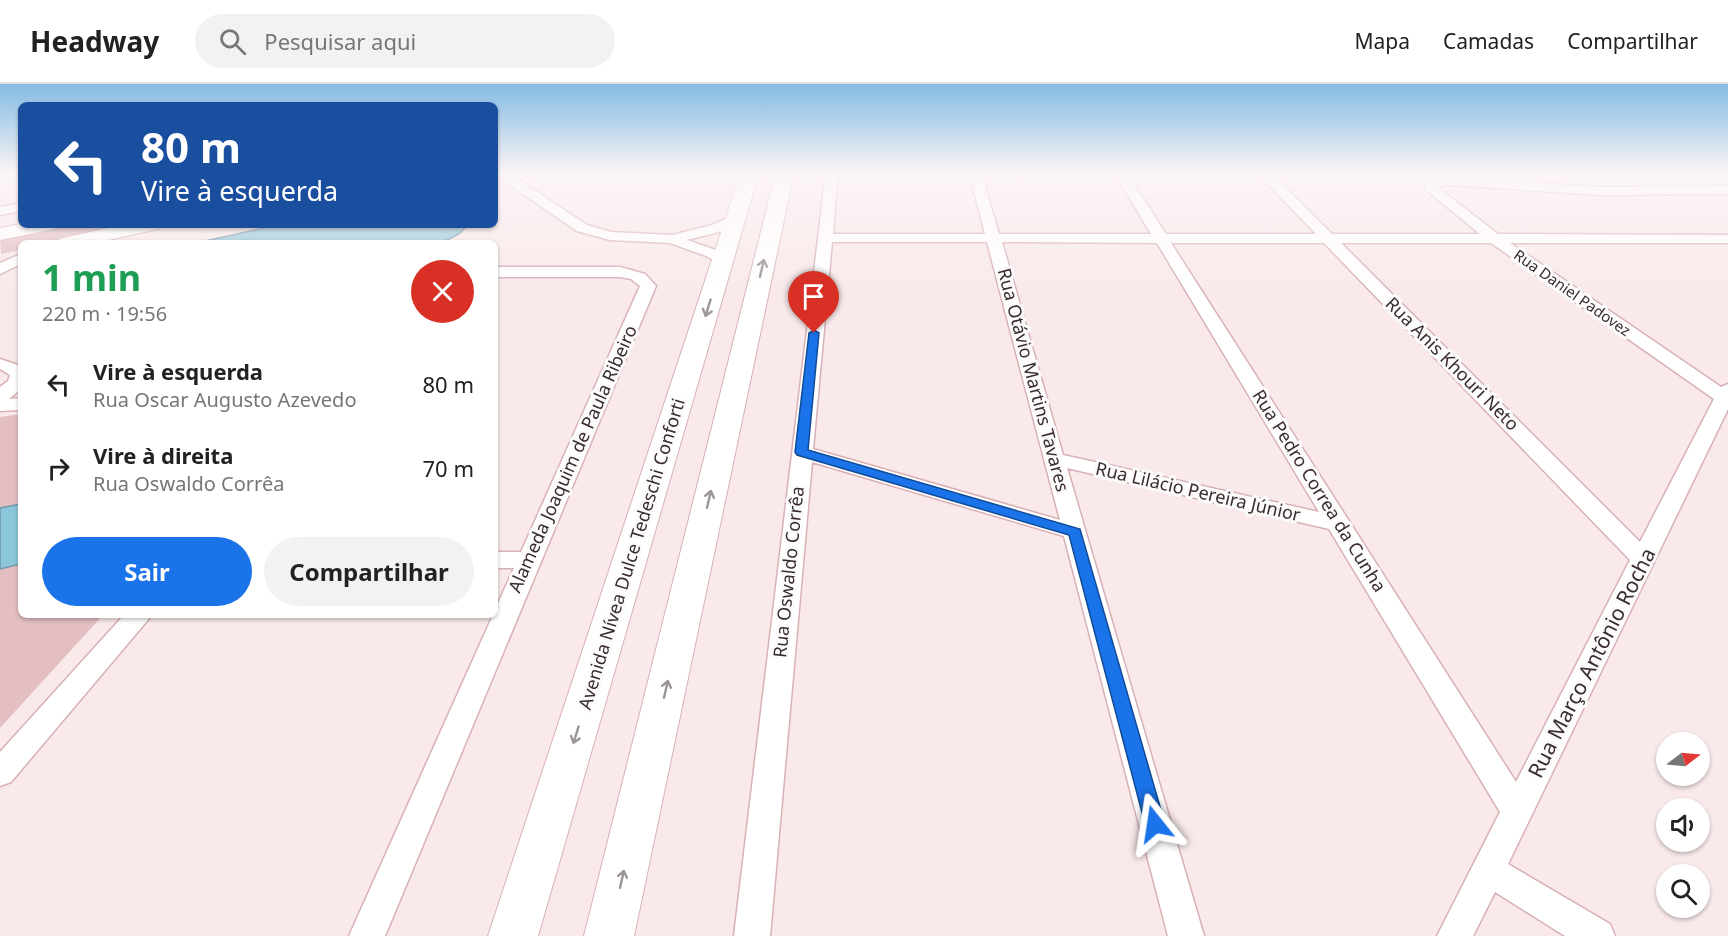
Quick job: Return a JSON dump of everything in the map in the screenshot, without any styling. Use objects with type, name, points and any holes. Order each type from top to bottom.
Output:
[{"type":"main road","name":"Avenida Nívea Dulce Tedeschi Conforti","points":[[513,936],[737,212]]},
{"type":"main road","points":[[609,936],[776,212]]},
{"type":"main road","points":[[0,234],[31,228]]},
{"type":"main road","points":[[80,240],[137,228]]},
{"type":"main road","points":[[0,257],[18,253]]},
{"type":"street","points":[[558,212],[575,224],[594,233],[623,238],[672,239],[717,228],[734,220]]},
{"type":"street","name":"Rua Oswaldo Corrêa","points":[[752,936],[827,212]]},
{"type":"street","name":"Rua Otávio Martins Tavares","points":[[986,212],[1186,936]]},
{"type":"street","name":"Rua Pedro Correa da Cunha","points":[[1145,212],[1517,811]]},
{"type":"street","name":"Rua Anis Khouri Neto","points":[[1302,212],[1644,560]]},
{"type":"street","name":"Rua Daniel Padovez","points":[[1461,212],[1496,239],[1726,396]]},
{"type":"street","points":[[824,238],[1728,239]]},
{"type":"street","points":[[672,239],[711,253],[723,261]]},
{"type":"street","points":[[0,269],[18,260]]},
{"type":"street","name":"Alameda Joaquim de Paula Ribeiro","points":[[367,936],[648,286],[645,280],[636,274],[620,272],[498,272]]},
{"type":"street","points":[[0,364],[18,364]]},
{"type":"street","points":[[0,364],[12,366],[18,373]]},
{"type":"street","points":[[0,397],[17,383],[18,378]]},
{"type":"street","name":"Rua Março Antônio Rocha","points":[[1455,936],[1726,396]]},
{"type":"street","points":[[0,405],[18,404]]},
{"type":"street","points":[[801,452],[1075,532]]},
{"type":"street","name":"Rua Lilácio Pereira Júnior","points":[[1055,459],[1340,524]]},
{"type":"street","points":[[498,560],[528,560]]},
{"type":"street","points":[[0,773],[136,618]]},
{"type":"street","points":[[1488,870],[1597,936]]},
{"type":"shaded area","points":[[45,228],[125,228],[67,240],[18,240],[18,251],[1,254],[0,237]]},
{"type":"shaded area","points":[[18,414],[18,618],[100,618],[0,728],[0,417]]},
{"type":"water","points":[[264,228],[465,228],[447,240],[210,240]]},
{"type":"water","points":[[18,505],[18,565],[0,569],[0,508]]},
{"type":"route","points":[[814,333],[801,452],[1075,532],[1155,824]]}]
